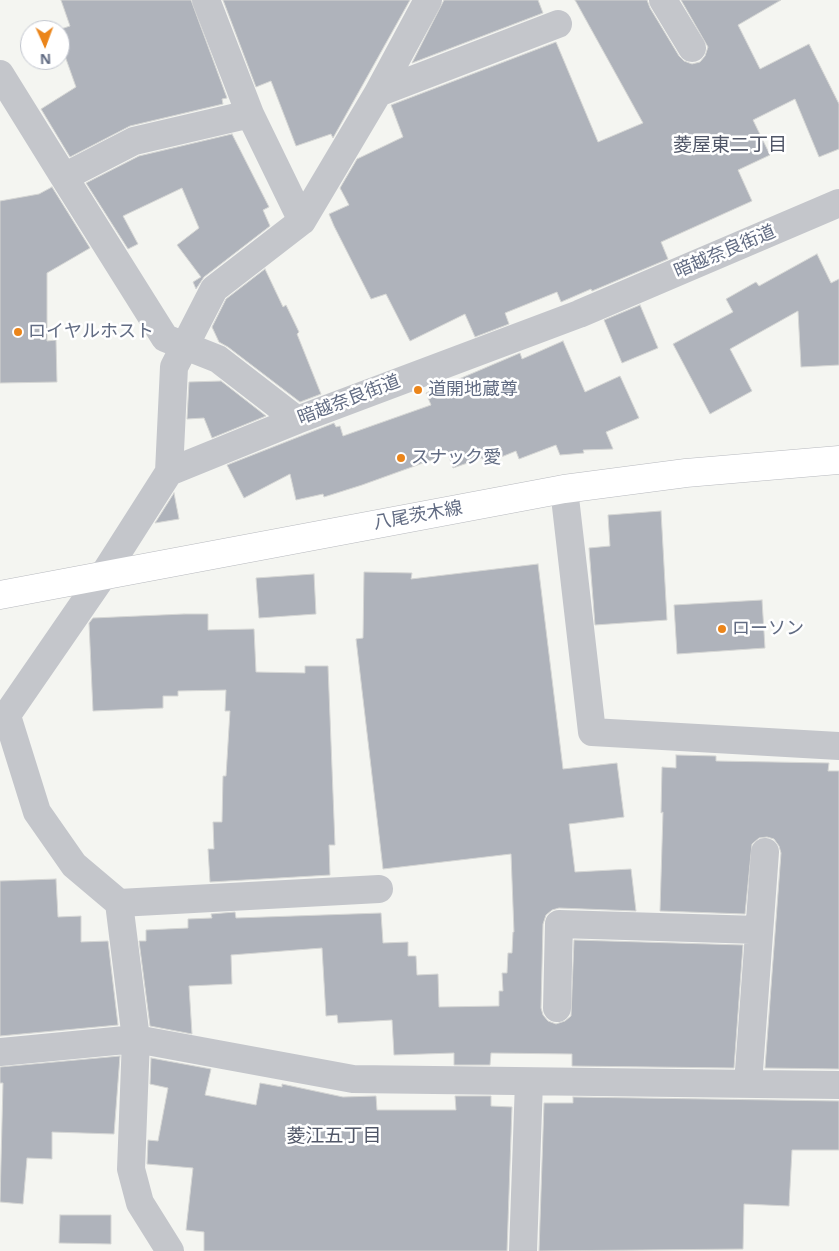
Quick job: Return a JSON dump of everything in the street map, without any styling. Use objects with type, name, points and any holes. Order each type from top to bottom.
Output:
[{"type":"main road","name":"八尾茨木線","points":[[0,595],[564,489],[686,474],[839,460]]},
{"type":"street","points":[[206,0],[250,114],[302,221]]},
{"type":"street","points":[[379,889],[119,902],[74,865],[37,812],[4,721],[104,574],[169,472],[174,367],[214,289],[302,221],[378,93],[428,0]]},
{"type":"street","points":[[663,0],[692,48]]},
{"type":"street","points":[[378,93],[558,24]]},
{"type":"street","points":[[0,74],[165,338],[185,344],[218,359],[297,420]]},
{"type":"street","points":[[64,177],[134,141],[250,114]]},
{"type":"street","name":"暗越奈良街道","points":[[169,472],[297,420],[580,314],[839,203]]},
{"type":"street","points":[[564,489],[592,732],[839,746]]},
{"type":"street","points":[[748,1084],[765,852]]},
{"type":"street","points":[[119,902],[136,1040],[131,1169],[140,1203],[170,1251]]},
{"type":"street","points":[[557,1008],[559,924],[759,930]]},
{"type":"street","points":[[0,1052],[136,1040],[353,1080],[839,1085]]},
{"type":"street","points":[[523,1251],[529,1082]]},
{"type":"building","points":[[61,0],[191,0],[227,98],[222,99],[223,104],[130,126],[70,157],[41,109],[76,87],[70,70],[70,20],[68,20]]},
{"type":"building","points":[[223,0],[410,0],[333,138],[331,134],[296,146],[271,81],[256,87]]},
{"type":"building","points":[[444,0],[538,0],[543,13],[412,63]]},
{"type":"building","points":[[575,0],[647,0],[679,56],[684,61],[692,64],[700,62],[705,56],[708,47],[681,0],[781,0],[738,25],[760,69],[809,44],[839,104],[839,149],[819,157],[795,99],[753,120],[770,155],[738,170],[752,201],[661,242],[668,259],[561,302],[557,292],[505,313],[509,324],[475,337],[465,314],[410,341],[386,294],[371,299],[334,226],[329,214],[349,205],[340,188],[357,159],[403,137],[391,105],[556,42],[598,142],[643,123]]},
{"type":"building","points":[[232,134],[269,207],[263,210],[270,226],[204,277],[196,289],[193,282],[201,277],[177,245],[199,228],[182,188],[123,216],[138,244],[128,249],[86,183],[139,156]]},
{"type":"building","points":[[52,187],[90,248],[47,273],[47,341],[56,340],[57,382],[0,383],[0,201],[39,194]]},
{"type":"building","points":[[817,254],[831,283],[839,279],[839,365],[801,367],[798,311],[730,349],[752,391],[710,414],[673,344],[733,312],[726,299],[756,282],[759,286]]},
{"type":"building","points":[[265,269],[283,307],[286,305],[299,332],[297,334],[321,394],[300,402],[219,342],[212,327],[226,299]]},
{"type":"building","points":[[640,305],[658,348],[622,363],[604,320]]},
{"type":"building","points":[[563,341],[585,392],[620,376],[639,418],[606,432],[613,449],[583,450],[584,453],[560,455],[556,445],[519,459],[516,451],[484,464],[482,458],[453,468],[448,454],[324,497],[323,494],[296,500],[290,474],[244,498],[227,465],[334,423],[336,427],[340,426],[343,436],[431,405],[426,393],[520,353],[522,359]]},
{"type":"building","points":[[221,381],[266,416],[212,438],[204,418],[187,419],[189,382]]},
{"type":"building","points":[[174,493],[179,519],[155,523]]},
{"type":"building","points":[[661,511],[667,620],[595,625],[589,548],[610,546],[608,515]]},
{"type":"building","points":[[538,564],[563,769],[617,763],[624,817],[569,824],[575,872],[631,869],[636,911],[559,908],[552,910],[546,915],[543,924],[541,1008],[543,1015],[548,1021],[556,1024],[565,1021],[571,1016],[574,940],[743,945],[734,1068],[572,1066],[572,1054],[491,1053],[490,1065],[454,1065],[454,1053],[394,1055],[392,1020],[338,1023],[337,1015],[326,1016],[322,948],[231,955],[232,984],[189,986],[192,1034],[150,1026],[139,941],[146,941],[146,930],[188,928],[188,919],[212,918],[211,914],[235,912],[236,918],[381,913],[383,943],[408,942],[408,956],[416,956],[417,975],[438,974],[439,1007],[499,1006],[499,991],[503,991],[502,973],[507,973],[508,953],[512,953],[514,932],[511,854],[383,869],[356,639],[363,638],[364,572],[412,573],[411,579]]},
{"type":"building","points":[[314,574],[316,614],[259,618],[256,578]]},
{"type":"building","points":[[762,600],[765,648],[677,654],[674,605]]},
{"type":"building","points":[[208,614],[208,630],[254,629],[256,672],[305,673],[305,666],[328,666],[335,845],[329,845],[330,875],[210,882],[208,849],[214,849],[213,822],[222,822],[223,776],[226,776],[230,711],[225,711],[226,690],[178,691],[178,696],[163,696],[163,708],[93,711],[89,623],[93,618]]},
{"type":"building","points":[[676,755],[716,756],[716,761],[829,763],[828,771],[839,771],[839,1069],[765,1068],[781,853],[774,839],[767,837],[759,838],[752,844],[745,914],[660,911],[663,812],[661,813],[662,767],[676,768]]},
{"type":"building","points":[[56,879],[58,917],[81,916],[81,942],[108,941],[118,1025],[0,1036],[0,881]]},
{"type":"building","points":[[120,1056],[114,1134],[52,1132],[52,1159],[27,1158],[23,1204],[0,1202],[3,1083],[0,1083],[0,1067]]},
{"type":"building","points":[[151,1058],[211,1069],[205,1095],[256,1105],[260,1083],[282,1087],[282,1084],[343,1097],[376,1096],[377,1110],[456,1110],[455,1096],[491,1096],[491,1106],[512,1107],[507,1251],[204,1251],[204,1232],[186,1230],[193,1168],[147,1164],[148,1140],[158,1141],[168,1088],[150,1084]]},
{"type":"building","points":[[573,1097],[839,1101],[839,1150],[792,1150],[789,1206],[744,1204],[743,1249],[539,1251],[544,1103],[573,1103]]},
{"type":"building","points":[[60,1215],[111,1215],[111,1244],[59,1243]]},
{"type":"place","name":"ロイヤルホスト","points":[[18,332]]},
{"type":"place","name":"道開地蔵尊","points":[[418,390]]},
{"type":"place","name":"スナック愛","points":[[401,458]]},
{"type":"place","name":"ローソン","points":[[722,629]]},
{"type":"district","name":"菱屋東二丁目","points":[[730,146]]},
{"type":"district","name":"菱江五丁目","points":[[334,1137]]}]
